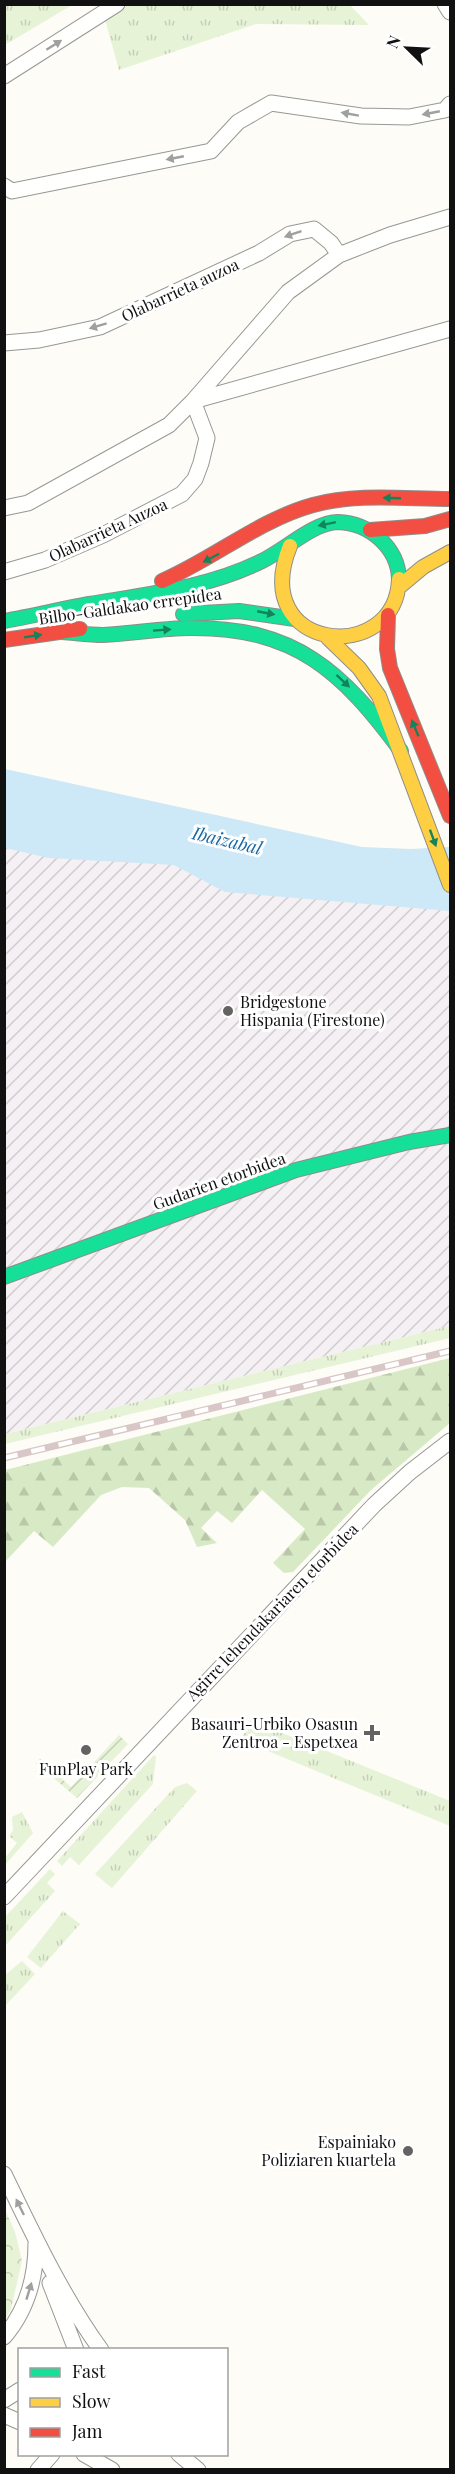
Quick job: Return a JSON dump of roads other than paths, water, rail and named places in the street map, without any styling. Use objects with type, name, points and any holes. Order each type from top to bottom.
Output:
[{"type":"main road","name":"Bilbo-Galdakao errepidea","points":[[89,604],[182,574],[283,517],[312,506],[360,498],[450,499]]},
{"type":"main road","name":"Bilbo-Galdakao errepidea","points":[[4,621],[89,604],[174,592],[216,580],[254,565],[290,546],[321,524],[347,522],[370,530],[425,526],[450,519]]},
{"type":"main road","points":[[328,638],[362,634],[388,615],[396,601],[399,571],[385,544],[370,530]]},
{"type":"main road","points":[[290,546],[282,566],[281,584],[285,603],[295,619]]},
{"type":"main road","points":[[399,587],[407,578],[450,552]]},
{"type":"main road","name":"Bilbo-Galdakao errepidea","points":[[4,640],[165,616],[232,609],[257,611],[295,619],[305,627],[328,638],[359,668],[379,696],[450,885]]},
{"type":"main road","points":[[388,615],[387,649],[390,668],[450,816]]},
{"type":"main road","points":[[62,632],[102,635],[190,628],[234,629],[261,634],[299,649],[331,669],[359,696],[401,751]]},
{"type":"main road","name":"Gudarien etorbidea","points":[[4,1277],[296,1170],[409,1142],[450,1135]]},
{"type":"street","points":[[4,76],[117,4]]},
{"type":"street","points":[[445,4],[450,12]]},
{"type":"street","points":[[4,186],[12,190],[211,151],[238,122],[271,103],[361,116],[409,117],[445,110],[450,104]]},
{"type":"street","points":[[4,508],[28,503],[80,476],[169,424],[193,401],[288,292],[339,255],[390,235],[450,217]]},
{"type":"street","name":"Olabarrieta auzoa","points":[[4,344],[39,340],[100,327],[259,253],[290,234],[314,229],[331,243],[339,255]]},
{"type":"street","points":[[193,401],[450,329]]},
{"type":"street","name":"Olabarrieta Auzoa","points":[[4,572],[45,560],[103,536],[182,494],[195,479],[207,438],[193,401]]},
{"type":"street","name":"Agirre lehendakariaren etorbidea","points":[[4,1897],[374,1505],[410,1472],[450,1441]]},
{"type":"street","points":[[4,2174],[36,2246],[76,2348]]},
{"type":"street","points":[[4,2337],[17,2321],[28,2293],[36,2265],[36,2246]]},
{"type":"street","points":[[36,2246],[82,2323],[100,2348]]},
{"type":"street","points":[[4,2400],[18,2391]]},
{"type":"street","points":[[4,2415],[18,2421]]},
{"type":"street","points":[[38,2469],[50,2456]]},
{"type":"street","points":[[88,2456],[112,2469]]},
{"type":"street","points":[[182,2456],[198,2469]]},
{"type":"street","points":[[191,2456],[203,2469]]},
{"type":"water","name":"Ibaizabal","points":[[5,769],[362,847],[411,849],[450,847],[450,911],[225,892],[174,865],[49,858],[5,848]]},
{"type":"railway","points":[[4,1458],[450,1351]]},
{"type":"place","name":"Bridgestone Hispania (Firestone)","points":[[228,1011]]},
{"type":"place","name":"Basauri-Urbiko Osasun Zentroa - Espetxea","points":[[372,1733]]},
{"type":"place","name":"FunPlay Park","points":[[86,1750]]},
{"type":"place","name":"Espainiako Poliziaren kuartela","points":[[408,2151]]}]
